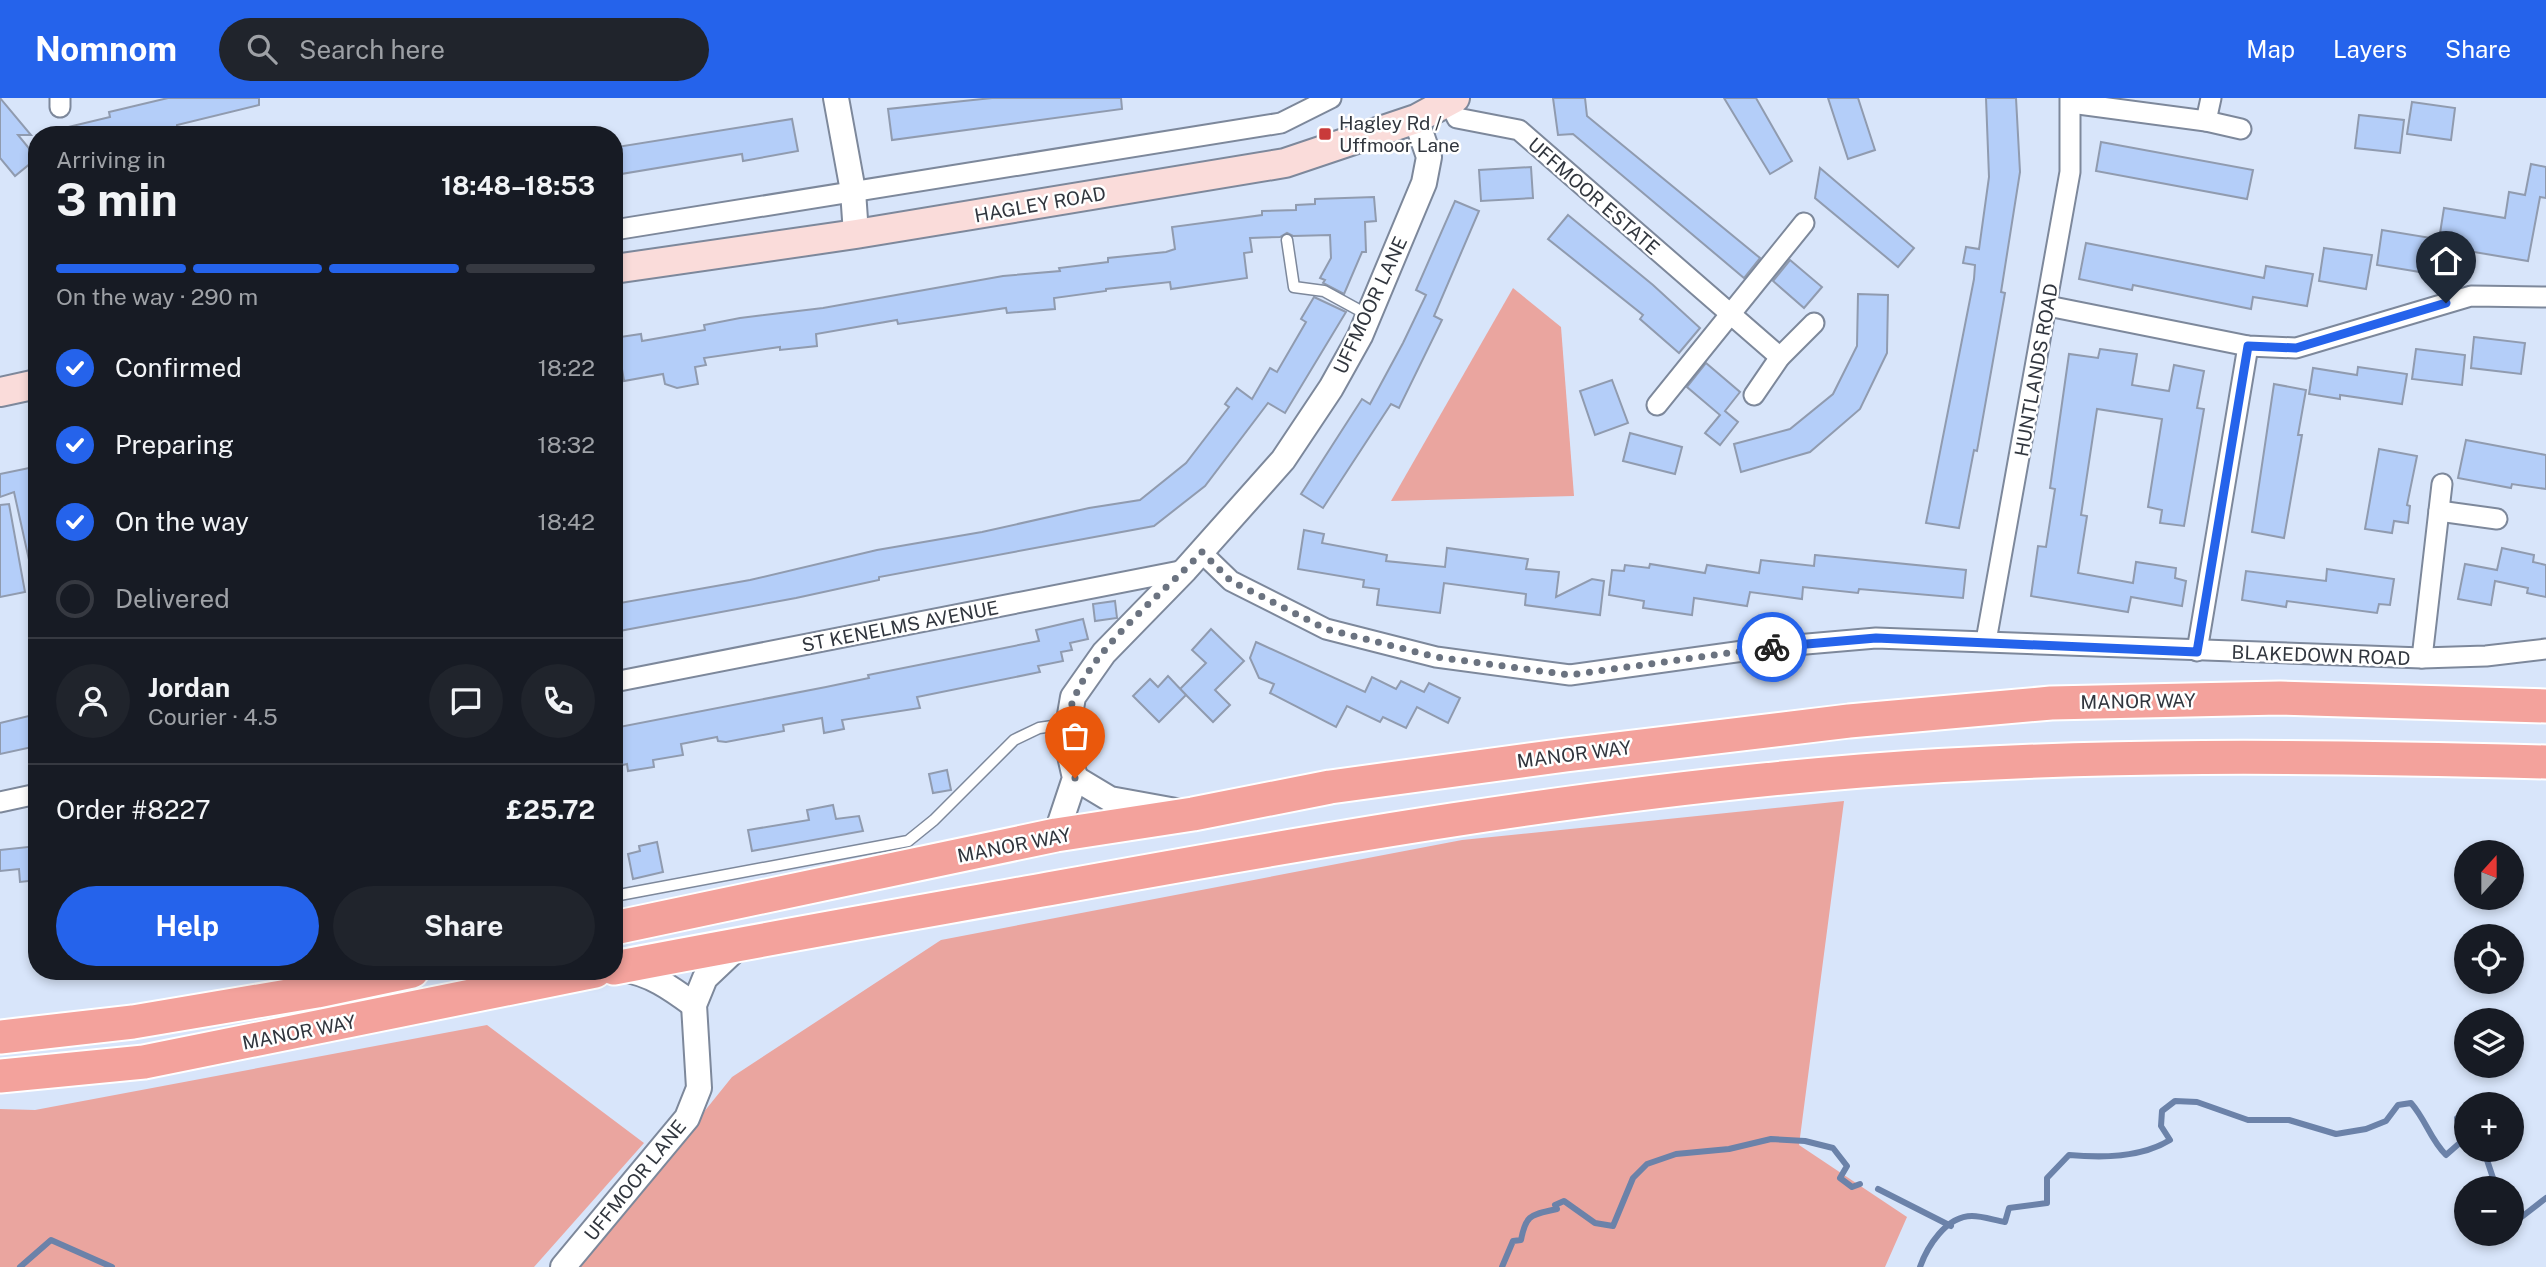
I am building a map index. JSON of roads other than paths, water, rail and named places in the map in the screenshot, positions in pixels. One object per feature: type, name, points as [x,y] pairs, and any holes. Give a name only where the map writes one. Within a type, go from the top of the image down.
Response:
[{"type":"highway","name":"MANOR WAY","points":[[623,927],[1056,835],[1193,814],[1330,787],[1849,721],[2051,703],[2280,698],[2546,706]]},
{"type":"highway","points":[[623,966],[1345,835],[1570,801],[1859,771],[2060,758],[2283,756],[2546,762]]},
{"type":"highway","name":"MANOR WAY","points":[[0,1037],[146,1020],[369,980]]},
{"type":"highway","name":"MANOR WAY","points":[[0,1076],[144,1062],[550,980]]},
{"type":"main road","name":"HAGLEY ROAD","points":[[623,268],[856,234],[1285,163],[1416,119],[1452,100]]},
{"type":"main road","points":[[0,392],[28,386]]},
{"type":"street","points":[[836,98],[852,191],[856,234]]},
{"type":"street","points":[[623,229],[1281,123],[1331,98]]},
{"type":"street","points":[[2206,121],[2211,98]]},
{"type":"street","name":"UFFMOOR ESTATE","points":[[1452,100],[1457,118],[1519,130],[1780,358]]},
{"type":"street","points":[[2070,100],[2206,121],[2241,130]]},
{"type":"street","name":"HUNTLANDS ROAD","points":[[1986,641],[2070,172],[2070,100]]},
{"type":"street","name":"UFFMOOR LANE","points":[[1075,778],[1066,738],[1073,697],[1104,653],[1202,552],[1283,460],[1331,388],[1369,316],[1424,183],[1429,158],[1416,119]]},
{"type":"street","points":[[1657,405],[1804,223]]},
{"type":"street","points":[[2048,306],[2248,346],[2296,348],[2471,296],[2546,297]]},
{"type":"street","points":[[1754,395],[1780,358],[1814,323]]},
{"type":"street","points":[[2197,652],[2248,346]]},
{"type":"street","points":[[2422,658],[2442,484]]},
{"type":"street","points":[[2439,510],[2497,519]]},
{"type":"street","name":"BLAKEDOWN ROAD","points":[[1202,552],[1231,581],[1326,629],[1436,657],[1570,675],[1772,647],[1876,638],[2197,652],[2422,658],[2486,656],[2546,649]]},
{"type":"street","name":"ST KENELMS AVENUE","points":[[623,680],[1185,570]]},
{"type":"street","points":[[1056,835],[1075,778],[1110,799],[1193,814]]},
{"type":"street","points":[[0,802],[28,796]]},
{"type":"street","name":"UFFMOOR LANE","points":[[564,1267],[687,1118],[699,1088],[694,1005],[705,978],[743,943]]},
{"type":"street","points":[[623,969],[638,971],[667,985],[694,1005]]},
{"type":"lane","points":[[1287,240],[1294,286],[1324,291],[1369,316]]},
{"type":"lane","points":[[623,894],[908,841],[934,820],[1014,740],[1039,728],[1067,724]]},
{"type":"waterway","points":[[1920,1267],[1933,1242],[1954,1221],[1972,1216],[2005,1222],[2009,1208],[2047,1203],[2047,1178],[2069,1155],[2108,1156],[2134,1153],[2170,1140],[2161,1126],[2162,1111],[2175,1101],[2197,1102],[2248,1120],[2289,1120],[2336,1134],[2366,1129],[2386,1121],[2398,1105],[2411,1103],[2446,1155],[2454,1148]]},
{"type":"waterway","points":[[1502,1267],[1513,1241],[1521,1240],[1525,1225],[1531,1217],[1557,1209],[1555,1205],[1564,1201],[1595,1223],[1613,1226],[1633,1178],[1647,1164],[1676,1154],[1729,1149],[1771,1139],[1805,1141],[1833,1148],[1847,1166],[1840,1178],[1852,1187],[1860,1184]]},
{"type":"waterway","points":[[2488,1162],[2492,1176]]},
{"type":"waterway","points":[[1878,1189],[1951,1226]]},
{"type":"waterway","points":[[2524,1215],[2546,1198]]},
{"type":"waterway","points":[[20,1267],[51,1240],[112,1267]]},
{"type":"place","name":"Hagley Rd / Uffmoor Lane","points":[[1325,134]]}]
